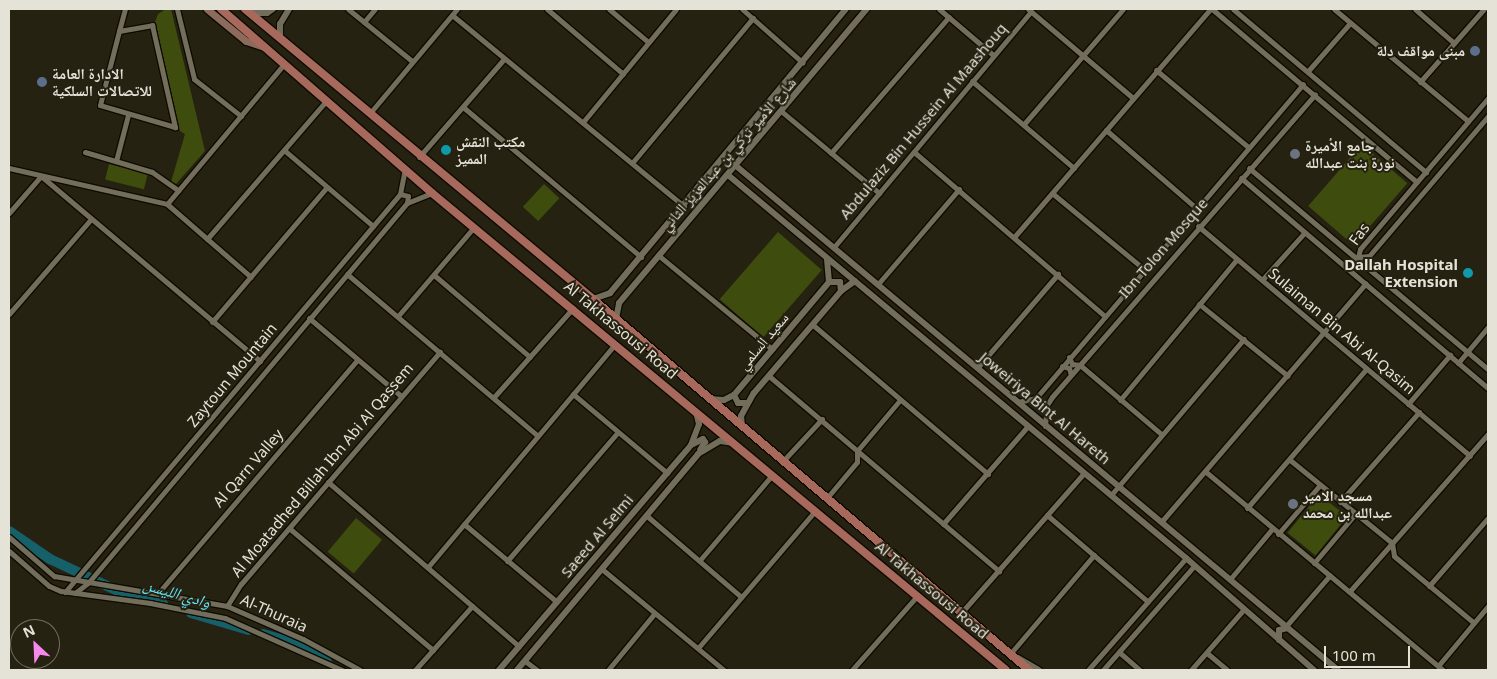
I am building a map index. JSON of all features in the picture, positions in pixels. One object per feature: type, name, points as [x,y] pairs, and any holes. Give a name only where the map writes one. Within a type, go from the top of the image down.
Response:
[{"type":"main road","points":[[206,9],[246,41],[270,50]]},
{"type":"main road","name":"Al Takhassousi Road","points":[[221,9],[432,193],[574,308],[1006,670]]},
{"type":"main road","name":"Al Takhassousi Road","points":[[247,11],[370,113],[419,157],[593,299],[782,462],[1029,670]]},
{"type":"street","points":[[119,30],[152,25],[175,127],[128,115],[100,105],[119,30],[125,9]]},
{"type":"street","points":[[177,9],[194,79],[241,116]]},
{"type":"street","points":[[247,11],[267,13],[274,9]]},
{"type":"street","points":[[280,37],[280,24],[290,9]]},
{"type":"street","points":[[348,9],[412,61]]},
{"type":"street","points":[[364,22],[375,9]]},
{"type":"street","points":[[370,113],[457,9]]},
{"type":"street","points":[[547,9],[623,74]]},
{"type":"street","points":[[609,9],[648,42]]},
{"type":"street","points":[[583,122],[676,9]]},
{"type":"street","points":[[742,9],[803,62]]},
{"type":"street","name":"شارع الأمير تركي بن عبدالعزيز الثاني","points":[[616,320],[619,303],[674,235],[728,175],[868,9]]},
{"type":"street","points":[[939,9],[993,55]]},
{"type":"street","points":[[1024,124],[1123,9]]},
{"type":"street","points":[[1015,236],[1156,70],[1211,9],[1315,94],[1417,182]]},
{"type":"street","points":[[1234,9],[1426,172]]},
{"type":"street","points":[[1336,9],[1350,23],[1468,122]]},
{"type":"street","points":[[1415,9],[1454,43]]},
{"type":"street","points":[[1420,82],[1484,9]]},
{"type":"street","name":"شارع الأمير تركي بن عبدالعزيز الثاني","points":[[593,299],[610,293],[771,102],[844,10]]},
{"type":"street","points":[[1029,10],[1133,98]]},
{"type":"street","name":"Abdulaziz Bin Hussein Al Maashouq","points":[[834,247],[972,82],[1029,10]]},
{"type":"street","points":[[452,15],[684,206]]},
{"type":"street","points":[[831,153],[949,17]]},
{"type":"street","points":[[632,163],[753,18]]},
{"type":"street","points":[[1308,71],[1350,23]]},
{"type":"street","points":[[818,43],[828,43],[831,51]]},
{"type":"street","points":[[419,157],[504,59]]},
{"type":"street","points":[[167,204],[284,64]]},
{"type":"street","points":[[1156,70],[1248,147]]},
{"type":"street","points":[[972,82],[1074,168]]},
{"type":"street","name":"Ibn Tolon Mosque","points":[[1018,402],[1036,398],[1303,84]]},
{"type":"street","name":"Ibn Tolon Mosque","points":[[1045,426],[1047,405],[1071,375],[1198,226],[1315,94]]},
{"type":"street","name":"Fas","points":[[1488,98],[1360,249],[1360,258],[1368,256],[1488,116]]},
{"type":"street","points":[[207,239],[326,101]]},
{"type":"street","points":[[771,102],[879,193]]},
{"type":"street","points":[[463,107],[650,265]]},
{"type":"street","points":[[116,161],[128,115]]},
{"type":"street","points":[[1106,130],[1196,208]]},
{"type":"street","points":[[284,150],[373,226]]},
{"type":"street","points":[[84,152],[152,172],[178,190]]},
{"type":"street","points":[[914,152],[1015,236],[1104,316]]},
{"type":"street","name":"Joweiriya Bint Al Hareth","points":[[735,165],[978,367],[1045,426],[1231,578],[1338,670]]},
{"type":"street","points":[[1409,175],[1419,176],[1419,166]]},
{"type":"street","points":[[9,168],[167,204],[251,276]]},
{"type":"street","points":[[1249,168],[1488,369]]},
{"type":"street","name":"Zaytoun Mountain","points":[[65,592],[400,194],[405,169]]},
{"type":"street","points":[[738,183],[737,175],[744,172]]},
{"type":"street","name":"Joweiriya Bint Al Hareth","points":[[728,175],[1186,558],[1314,670]]},
{"type":"street","points":[[9,213],[41,176]]},
{"type":"street","points":[[41,176],[90,220],[260,361]]},
{"type":"street","points":[[1241,178],[1488,388]]},
{"type":"street","points":[[212,322],[327,187]]},
{"type":"street","points":[[878,284],[959,189]]},
{"type":"street","name":"Zaytoun Mountain","points":[[75,593],[88,583],[309,318],[408,203],[432,193]]},
{"type":"street","points":[[1052,193],[1145,270]]},
{"type":"street","points":[[400,194],[408,196],[408,203]]},
{"type":"street","points":[[9,314],[90,220]]},
{"type":"street","points":[[1382,223],[1384,230],[1392,229]]},
{"type":"street","name":"Sulaiman Bin Abi Al-Qasim","points":[[1198,226],[1470,456]]},
{"type":"street","points":[[398,316],[474,227]]},
{"type":"street","points":[[666,228],[666,237],[674,235]]},
{"type":"street","points":[[1262,280],[1305,232]]},
{"type":"street","points":[[655,241],[663,239],[665,247]]},
{"type":"street","points":[[658,255],[772,349]]},
{"type":"street","points":[[827,259],[828,282],[840,282],[841,291]]},
{"type":"street","points":[[1120,400],[1237,260]]},
{"type":"street","points":[[347,274],[537,435]]},
{"type":"street","points":[[978,367],[1058,274]]},
{"type":"street","points":[[434,275],[530,356]]},
{"type":"street","name":"سعيد السلمي","points":[[746,403],[841,291],[855,281]]},
{"type":"street","name":"سعيد السلمي","points":[[734,395],[828,282]]},
{"type":"street","points":[[1162,521],[1206,472],[1366,283]]},
{"type":"street","points":[[610,293],[619,303]]},
{"type":"street","points":[[1200,304],[1288,376]]},
{"type":"street","points":[[494,397],[574,308]]},
{"type":"street","points":[[904,322],[912,321],[913,313]]},
{"type":"street","points":[[309,318],[401,396]]},
{"type":"street","points":[[915,332],[915,324],[923,322]]},
{"type":"street","points":[[813,325],[988,474]]},
{"type":"street","points":[[1458,362],[1488,327]]},
{"type":"street","points":[[1111,495],[1161,434],[1244,339]]},
{"type":"street","points":[[428,567],[615,343]]},
{"type":"street","name":"Al Moatadhed Billah Ibn Abi Al Qassem","points":[[227,606],[241,584],[440,352]]},
{"type":"street","points":[[1408,404],[1450,355]]},
{"type":"street","points":[[1069,357],[1072,364],[1080,365],[1161,434]]},
{"type":"street","name":"Al Qarn Valley","points":[[158,592],[357,360]]},
{"type":"street","points":[[1062,366],[1069,368],[1071,375]]},
{"type":"street","points":[[1247,508],[1366,369]]},
{"type":"street","points":[[769,376],[999,571]]},
{"type":"street","points":[[573,394],[667,473]]},
{"type":"street","points":[[708,399],[724,400],[734,395],[738,403],[746,403],[742,427]]},
{"type":"street","points":[[826,499],[857,462],[857,451],[900,400]]},
{"type":"street","name":"Saeed Al Selmi","points":[[499,670],[692,445],[699,424],[696,410]]},
{"type":"street","points":[[1340,502],[1419,412]]},
{"type":"street","points":[[782,462],[822,419]]},
{"type":"street","points":[[943,524],[1028,426]]},
{"type":"street","points":[[507,561],[618,432]]},
{"type":"street","points":[[1350,591],[1488,434]]},
{"type":"street","points":[[692,445],[699,439],[705,442],[698,454]]},
{"type":"street","name":"Saeed Al Selmi","points":[[517,670],[603,570],[698,454],[720,441],[734,443]]},
{"type":"street","points":[[1290,460],[1392,543],[1394,556],[1474,623]]},
{"type":"street","points":[[673,466],[681,474]]},
{"type":"street","points":[[1206,472],[1443,670]]},
{"type":"street","points":[[960,613],[1084,473]]},
{"type":"street","points":[[700,560],[772,475]]},
{"type":"street","points":[[328,482],[519,646]]},
{"type":"street","points":[[1278,534],[1320,486]]},
{"type":"street","points":[[698,648],[740,596],[814,511]]},
{"type":"street","points":[[1314,564],[1356,513]]},
{"type":"street","points":[[1048,515],[1148,602]]},
{"type":"street","points":[[647,516],[740,596]]},
{"type":"street","points":[[1428,586],[1488,518]]},
{"type":"street","points":[[464,524],[557,602]]},
{"type":"street","points":[[289,528],[433,650]]},
{"type":"street","points":[[1231,578],[1272,529]]},
{"type":"street","name":"Al-Thuraia","points":[[9,537],[54,576],[75,582],[158,592],[227,606],[303,639],[360,670]]},
{"type":"street","name":"Al-Thuraia","points":[[9,551],[49,586],[65,592],[150,603],[225,618],[342,670]]},
{"type":"street","points":[[1039,670],[1010,654],[1094,555]]},
{"type":"street","points":[[1088,670],[1186,558]]},
{"type":"street","points":[[592,561],[691,646],[698,648],[724,670]]},
{"type":"street","points":[[1103,670],[1194,566]]},
{"type":"street","points":[[1175,571],[1184,570],[1183,578]]},
{"type":"street","points":[[1279,640],[1279,630],[1287,627],[1330,574]]},
{"type":"street","points":[[852,670],[918,595]]},
{"type":"street","points":[[415,670],[472,606]]},
{"type":"street","points":[[1438,666],[1488,606]]},
{"type":"street","points":[[1191,670],[1244,609]]},
{"type":"street","points":[[612,669],[654,614]]},
{"type":"street","points":[[1268,630],[1275,630],[1278,619]]},
{"type":"street","points":[[1119,652],[1140,670]]},
{"type":"street","points":[[1207,652],[1227,670]]},
{"type":"street","points":[[525,661],[537,670]]},
{"type":"green space","points":[[166,9],[171,9],[205,151],[176,184],[171,182],[185,134],[180,131],[155,22],[158,14]]},
{"type":"green space","points":[[1362,144],[1407,183],[1353,245],[1308,206]]},
{"type":"green space","points":[[109,164],[148,174],[144,189],[105,180]]},
{"type":"green space","points":[[544,184],[559,198],[538,221],[523,207]]},
{"type":"green space","points":[[778,232],[822,270],[763,337],[720,299]]},
{"type":"green space","points":[[1319,494],[1347,517],[1316,556],[1288,533]]},
{"type":"green space","points":[[356,518],[382,540],[354,574],[328,552]]},
{"type":"waterway","name":"وادي الليسن","points":[[9,531],[50,559],[118,591],[163,604]]},
{"type":"waterway","name":"وادي الليسن","points":[[191,613],[249,630]]},
{"type":"waterway","name":"وادي الليسن","points":[[263,634],[291,642],[327,662]]},
{"type":"place","name":"مبنى مواقف دلة","points":[[1475,51]]},
{"type":"place","name":"الادارة العامة للاتصالات السلكية","points":[[42,82]]},
{"type":"place","name":"مكتب النقش المميز","points":[[446,150]]},
{"type":"place","name":"جامع الأميرة نورة بنت عبدالله","points":[[1295,154]]},
{"type":"place","name":"Dallah Hospital Extension","points":[[1468,273]]},
{"type":"place","name":"مسجد الامير عبدالله بن محمد","points":[[1293,504]]}]
